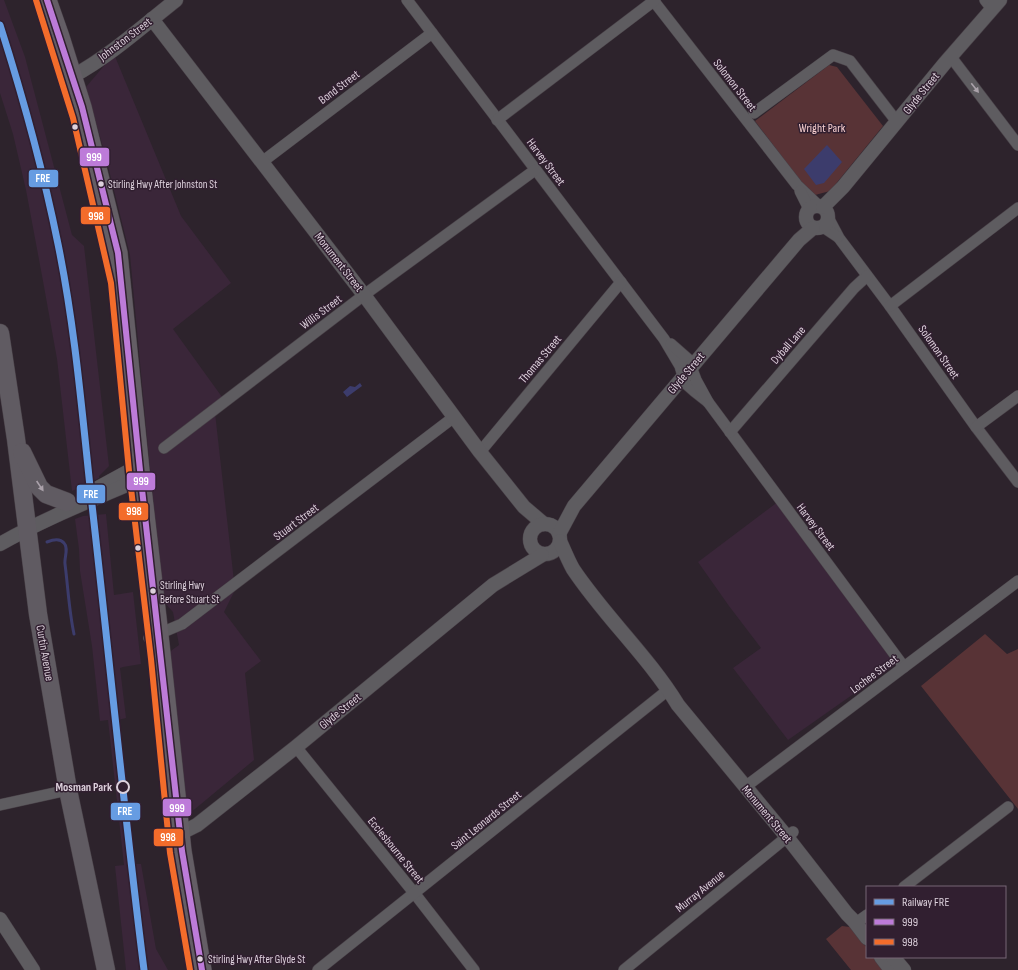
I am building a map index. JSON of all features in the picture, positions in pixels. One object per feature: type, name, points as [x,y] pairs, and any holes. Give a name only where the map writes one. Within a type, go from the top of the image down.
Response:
[{"type":"highway","points":[[36,0],[74,118],[111,283],[154,637],[174,832],[187,881],[202,970]]},
{"type":"highway","points":[[47,0],[73,76],[86,120],[118,253],[135,475]]},
{"type":"highway","points":[[174,832],[170,853],[190,970]]},
{"type":"main road","name":"Curtin Avenue","points":[[0,333],[16,439],[38,614],[68,790],[106,970]]},
{"type":"main road","points":[[16,439],[40,487],[46,494],[67,502]]},
{"type":"street","name":"Johnston Street","points":[[73,76],[108,53],[176,0]]},
{"type":"street","points":[[497,120],[654,0]]},
{"type":"street","name":"Solomon Street","points":[[654,0],[797,185],[819,216],[839,238],[890,306],[976,427],[1018,482]]},
{"type":"street","name":"Harvey Street","points":[[412,1],[432,33],[664,339],[680,366],[687,371],[685,383],[694,392],[708,402],[904,667]]},
{"type":"street","name":"Glyde Street","points":[[174,832],[190,829],[197,825],[296,747],[493,585],[542,552],[558,546],[553,531],[819,216],[951,57],[992,3]]},
{"type":"street","name":"Monument Street","points":[[152,19],[364,295],[480,452],[524,507],[553,531],[573,568],[607,615],[668,690],[681,698],[748,785],[863,921],[866,934]]},
{"type":"street","name":"Bond Street","points":[[262,162],[432,33]]},
{"type":"street","points":[[754,113],[833,55],[850,61],[897,122]]},
{"type":"street","points":[[951,57],[1018,145]]},
{"type":"street","name":"Willis Street","points":[[164,448],[364,295],[535,170]]},
{"type":"street","points":[[890,306],[1018,208]]},
{"type":"street","name":"Dyball Lane","points":[[730,432],[854,288],[867,276]]},
{"type":"street","name":"Thomas Street","points":[[480,452],[621,282]]},
{"type":"street","points":[[976,427],[1018,396]]},
{"type":"street","name":"Stuart Street","points":[[154,637],[182,624],[454,417]]},
{"type":"street","points":[[0,544],[26,525],[67,502],[135,475]]},
{"type":"street","points":[[0,534],[72,508],[135,475]]},
{"type":"street","name":"Monument Street","points":[[524,507],[532,531]]},
{"type":"street","points":[[542,552],[530,536],[532,531],[535,527],[553,531]]},
{"type":"street","name":"Monument Street","points":[[542,552],[573,568]]},
{"type":"street","name":"Lochee Street","points":[[748,785],[1018,581]]},
{"type":"street","name":"Saint Leonards Street","points":[[318,970],[415,894],[668,690]]},
{"type":"street","name":"Ecclesbourne Street","points":[[296,747],[415,894],[474,970]]},
{"type":"street","points":[[0,805],[68,790]]},
{"type":"street","points":[[905,886],[1008,807]]},
{"type":"street","name":"Murray Avenue","points":[[624,970],[790,834]]},
{"type":"street","points":[[0,919],[28,968]]},
{"type":"street","points":[[883,958],[891,970]]},
{"type":"street","points":[[894,958],[904,970]]},
{"type":"shaded area","points":[[0,0],[4,0],[25,57],[72,235],[84,246],[109,466],[99,476],[99,478],[72,491],[57,359],[43,281],[26,190],[13,134],[0,93]]},
{"type":"shaded area","points":[[114,54],[181,216],[231,283],[173,329],[222,397],[214,404],[235,590],[224,612],[261,661],[245,673],[254,760],[189,813],[182,808],[169,654],[179,645],[173,612],[164,602],[130,255],[106,158],[86,87]]},
{"type":"shaded area","points":[[827,145],[842,162],[824,183],[816,185],[804,169]]},
{"type":"shaded area","points":[[360,383],[362,386],[347,397],[343,392],[350,386],[355,387]]},
{"type":"shaded area","points":[[779,501],[899,662],[788,740],[733,668],[761,648],[698,562]]},
{"type":"shaded area","points":[[106,514],[114,595],[133,592],[141,664],[120,668],[126,718],[118,720],[134,864],[141,864],[156,949],[168,970],[126,970],[115,866],[124,865],[108,720],[100,721],[92,646],[80,571],[75,519],[83,516]]},
{"type":"green space","name":"Wright Park","points":[[829,65],[837,67],[883,126],[830,191],[815,195],[806,189],[755,121]]},
{"type":"green space","points":[[985,634],[1007,654],[1018,649],[1018,809],[921,686]]},
{"type":"green space","points":[[842,926],[850,927],[866,947],[866,958],[875,958],[885,970],[851,970],[826,939]]},
{"type":"waterway","points":[[47,542],[58,540],[62,541],[65,545],[65,564],[74,634]]},
{"type":"rail line","name":"FRE","points":[[0,25],[25,106],[39,161],[58,244],[74,338],[123,792],[144,970]]},
{"type":"transit line","name":"998","points":[[36,0],[73,118],[111,283],[129,471],[151,659],[170,853],[190,970]]},
{"type":"transit line","name":"999","points":[[47,0],[82,107],[118,253],[141,480],[182,851],[202,970]]},
{"type":"place","name":"Stirling Hwy After Johnston St","points":[[101,184]]},
{"type":"place","name":"Stirling Hwy Before Stuart St","points":[[153,591]]},
{"type":"place","name":"Mosman Park","points":[[123,787]]},
{"type":"place","name":"Stirling Hwy After Glyde St","points":[[200,959]]}]
